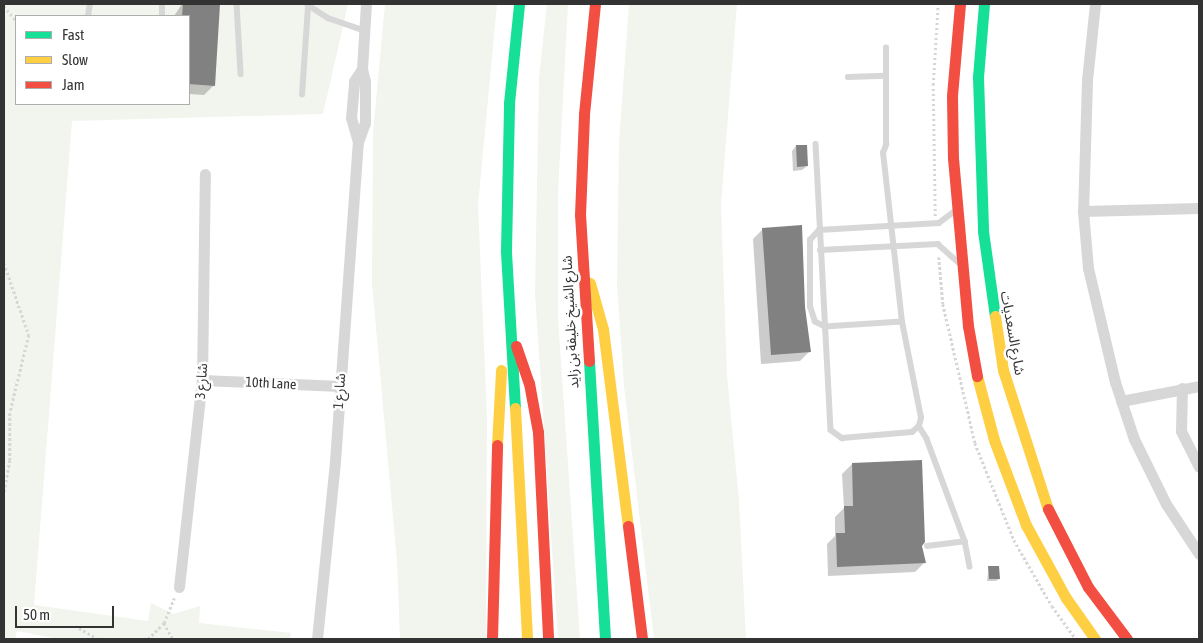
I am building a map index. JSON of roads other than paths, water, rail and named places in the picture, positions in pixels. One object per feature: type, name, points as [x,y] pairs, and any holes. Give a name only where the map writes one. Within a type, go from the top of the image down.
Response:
[{"type":"main road","points":[[519,4],[507,162],[509,328],[527,639]]},
{"type":"main road","name":"شارع الشيخ خليفة بن زايد","points":[[595,4],[582,148],[582,266],[605,639]]},
{"type":"main road","points":[[960,4],[952,96],[958,207],[968,326],[978,384],[997,449],[1026,525],[1066,598],[1095,639]]},
{"type":"main road","name":"شارع السعديات","points":[[984,4],[978,78],[982,222],[1003,370],[1049,514],[1088,587],[1127,639]]},
{"type":"main road","points":[[582,266],[603,329],[642,639]]},
{"type":"main road","points":[[492,639],[492,504],[500,375],[509,328]]},
{"type":"main road","points":[[509,328],[529,383],[538,432],[548,639]]},
{"type":"street","name":"شارع 1","points":[[317,639],[340,386],[358,142],[365,123],[362,30],[366,4]]},
{"type":"street","points":[[1095,4],[1087,80],[1083,211],[1092,287],[1121,401],[1146,466],[1177,522],[1199,554]]},
{"type":"street","name":"شارع 3","points":[[179,587],[202,380],[205,174]]},
{"type":"street","points":[[1083,211],[1199,208]]},
{"type":"street","name":"10th Lane","points":[[202,380],[340,386]]},
{"type":"street","points":[[1121,401],[1199,386]]},
{"type":"street","points":[[1182,388],[1181,431],[1199,467]]},
{"type":"lane","points":[[237,4],[241,74]]},
{"type":"lane","points":[[302,95],[307,5],[328,18],[362,30]]},
{"type":"lane","points":[[886,48],[883,153],[902,322],[920,414],[919,426],[927,439],[965,541],[970,566]]},
{"type":"lane","points":[[848,77],[886,76]]},
{"type":"lane","points":[[816,144],[820,250],[831,425],[834,434],[846,438],[907,433],[919,426]]},
{"type":"lane","points":[[902,322],[825,328],[815,322],[810,307],[808,249],[810,240],[819,230],[939,223],[958,207]]},
{"type":"lane","points":[[820,250],[892,244],[938,244],[963,268]]},
{"type":"lane","points":[[927,546],[965,541]]}]
